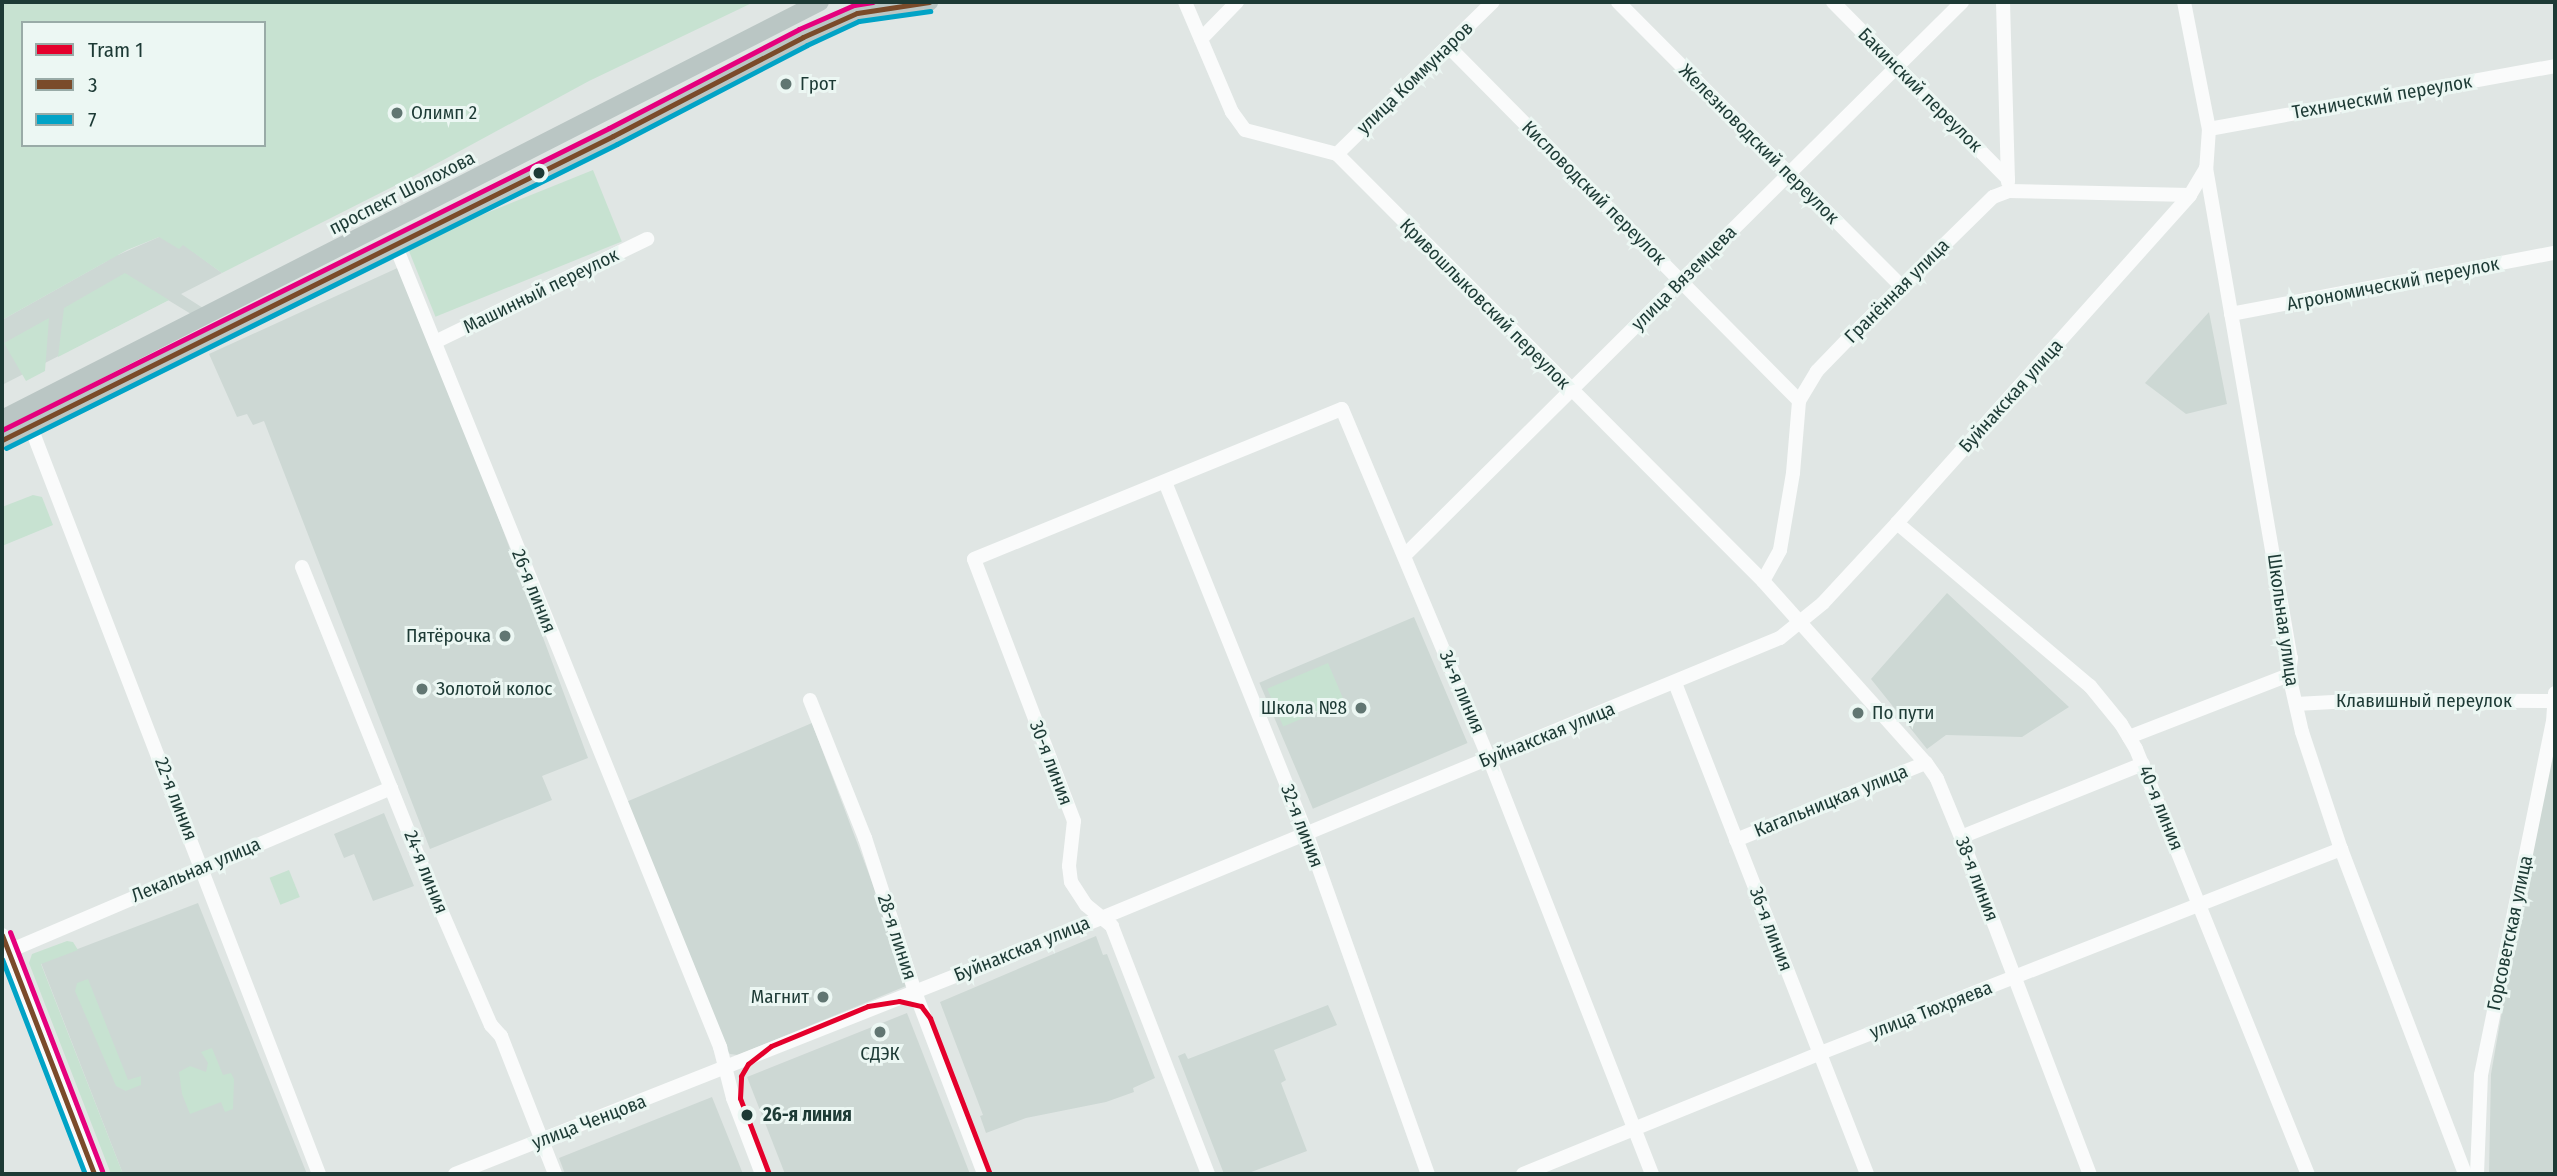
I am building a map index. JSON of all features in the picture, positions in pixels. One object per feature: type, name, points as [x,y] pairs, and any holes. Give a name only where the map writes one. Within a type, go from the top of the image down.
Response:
[{"type":"main road","name":"проспект Шолохова","points":[[2,419],[820,2]]},
{"type":"main road","name":"проспект Шолохова","points":[[2,440],[838,21],[873,9],[929,2]]},
{"type":"street","points":[[1185,2],[1232,113],[1245,130],[1337,154]]},
{"type":"street","points":[[1200,38],[1237,2]]},
{"type":"street","name":"улица Коммунаров","points":[[1337,154],[1493,2]]},
{"type":"street","name":"Железноводский переулок","points":[[1618,2],[1901,286]]},
{"type":"street","name":"Бакинский переулок","points":[[1833,2],[2009,185]]},
{"type":"street","name":"улица Вяземцева","points":[[1405,555],[1962,2]]},
{"type":"street","points":[[2003,2],[2009,185],[2190,195]]},
{"type":"street","name":"Школьная улица","points":[[2184,2],[2209,129],[2206,168],[2291,658],[2289,675],[2341,849],[2465,1174]]},
{"type":"street","name":"Кисловодский переулок","points":[[1448,46],[1799,401]]},
{"type":"street","name":"Технический переулок","points":[[2209,129],[2555,66]]},
{"type":"street","name":"Кривошлыковский переулок","points":[[1337,154],[1763,581],[1800,622]]},
{"type":"street","name":"Буйнакская улица","points":[[724,1069],[1104,917],[1780,638],[1823,603],[1897,523],[2190,195],[2206,168]]},
{"type":"street","name":"Гранённая улица","points":[[1763,581],[1780,550],[1793,473],[1799,401],[1817,371],[1901,286],[1993,197],[2009,185]]},
{"type":"street","name":"Машинный переулок","points":[[435,342],[647,239]]},
{"type":"street","name":"26-я линия","points":[[394,242],[720,1047],[724,1069],[762,1174]]},
{"type":"street","name":"Агрономический переулок","points":[[2231,314],[2555,253]]},
{"type":"street","name":"34-я линия","points":[[1165,482],[1342,409],[1489,758],[1652,1174]]},
{"type":"street","name":"22-я линия","points":[[30,425],[319,1174]]},
{"type":"street","name":"30-я линия","points":[[1165,482],[974,559],[1074,821],[1069,866],[1071,882],[1086,905],[1112,926],[1208,1174]]},
{"type":"street","name":"32-я линия","points":[[1165,482],[1306,832],[1428,1174]]},
{"type":"street","name":"40-я линия","points":[[1897,523],[2090,686],[2129,737],[2143,764],[2308,1174]]},
{"type":"street","name":"24-я линия","points":[[302,567],[430,885],[491,1025],[501,1036],[555,1174]]},
{"type":"street","name":"38-я линия","points":[[1800,622],[1926,762],[1937,779],[2090,1174]]},
{"type":"street","points":[[2129,737],[2289,675]]},
{"type":"street","name":"36-я линия","points":[[1675,683],[1867,1174]]},
{"type":"street","name":"Клавишный переулок","points":[[2296,704],[2554,697]]},
{"type":"street","name":"Горсоветская улица","points":[[2477,1174],[2481,1075],[2553,722],[2554,697]]},
{"type":"street","name":"28-я линия","points":[[810,700],[865,838],[915,992],[984,1174]]},
{"type":"street","name":"Кагальницкая улица","points":[[1736,840],[1926,762]]},
{"type":"street","points":[[1961,837],[2143,764]]},
{"type":"street","name":"Лекальная улица","points":[[5,952],[391,788]]},
{"type":"street","name":"улица Тюхряева","points":[[1523,1174],[1818,1054],[2341,849]]},
{"type":"street","points":[[2,935],[5,952],[94,1174]]},
{"type":"street","name":"улица Ченцова","points":[[455,1174],[724,1069]]},
{"type":"shaded area","points":[[2,180],[118,255],[168,233],[222,273],[181,294],[203,308],[191,314],[168,300],[2,385],[2,320],[107,261]]},
{"type":"shaded area","points":[[404,265],[588,758],[542,776],[552,800],[430,849],[264,421],[253,425],[247,414],[237,417],[209,354]]},
{"type":"shaded area","points":[[2209,312],[2227,404],[2186,414],[2145,383]]},
{"type":"shaded area","points":[[1947,593],[2069,707],[2022,737],[1946,735],[1927,749],[1871,679]]},
{"type":"shaded area","name":"Школа №8","points":[[1414,617],[1468,743],[1313,809],[1259,683]]},
{"type":"shaded area","points":[[2553,722],[2555,1174],[2489,1174],[2491,1074]]},
{"type":"shaded area","points":[[812,723],[907,975],[906,986],[738,1055],[730,1054],[725,1049],[626,802]]},
{"type":"shaded area","points":[[384,813],[414,886],[373,901],[354,854],[344,858],[334,834]]},
{"type":"shaded area","points":[[198,903],[307,1174],[123,1174],[41,963]]},
{"type":"shaded area","points":[[1096,936],[1103,955],[1107,954],[1155,1078],[1133,1088],[1134,1092],[1106,1102],[1026,1118],[986,1133],[980,1116],[983,1115],[940,1002]]},
{"type":"shaded area","points":[[1328,1005],[1337,1025],[1274,1050],[1286,1080],[1281,1083],[1307,1151],[1246,1174],[1224,1174],[1178,1056],[1185,1053],[1188,1059]]},
{"type":"shaded area","points":[[907,1013],[970,1174],[785,1174],[747,1077]]},
{"type":"shaded area","points":[[712,1097],[743,1174],[565,1174],[559,1158]]},
{"type":"green space","name":"Олимп 2","points":[[2,2],[754,2],[589,81],[412,177],[222,273],[183,245],[179,249],[159,237],[127,250],[2,320]]},
{"type":"green space","points":[[593,170],[622,241],[435,317],[407,245]]},
{"type":"green space","points":[[125,273],[169,300],[58,357],[64,308]]},
{"type":"green space","points":[[49,318],[45,371],[26,381],[4,343]]},
{"type":"green space","points":[[33,495],[42,497],[53,525],[2,546],[2,507]]},
{"type":"green space","points":[[1328,663],[1344,701],[1283,727],[1267,689]]},
{"type":"green space","points":[[289,870],[300,897],[280,905],[270,878]]},
{"type":"green space","points":[[67,941],[73,942],[78,950],[41,964],[123,1174],[111,1174],[29,963],[32,954]]},
{"type":"green space","points":[[88,979],[128,1080],[141,1076],[141,1085],[126,1091],[116,1086],[75,991],[77,983]]},
{"type":"green space","points":[[212,1048],[223,1075],[231,1073],[234,1079],[233,1109],[225,1112],[221,1102],[190,1114],[182,1094],[179,1072],[190,1066],[206,1072],[208,1063],[201,1052]]},
{"type":"tram line","name":"1","points":[[769,1174],[740,1098],[741,1076],[748,1064],[771,1046],[868,1006],[899,1001],[921,1006],[930,1018],[990,1174]]},
{"type":"transit line","points":[[2,430],[609,128],[799,29],[854,5],[873,2]]},
{"type":"transit line","name":"3","points":[[2,440],[613,136],[803,37],[857,13],[929,2]]},
{"type":"transit line","name":"7","points":[[6,448],[617,144],[807,45],[859,21],[930,11]]},
{"type":"transit line","points":[[10,932],[102,1171]]},
{"type":"transit line","name":"3","points":[[2,935],[94,1174]]},
{"type":"transit line","name":"7","points":[[2,959],[85,1174]]},
{"type":"place","name":"Грот","points":[[786,84]]},
{"type":"place","name":"Олимп 2","points":[[397,113]]},
{"type":"place","name":"Пятёрочка","points":[[505,636]]},
{"type":"place","name":"Золотой колос","points":[[422,689]]},
{"type":"place","name":"Школа №8","points":[[1361,708]]},
{"type":"place","name":"По пути","points":[[1858,713]]},
{"type":"place","name":"Магнит","points":[[823,997]]},
{"type":"place","name":"СДЭК","points":[[880,1032]]},
{"type":"place","name":"26-я линия","points":[[747,1115]]}]
